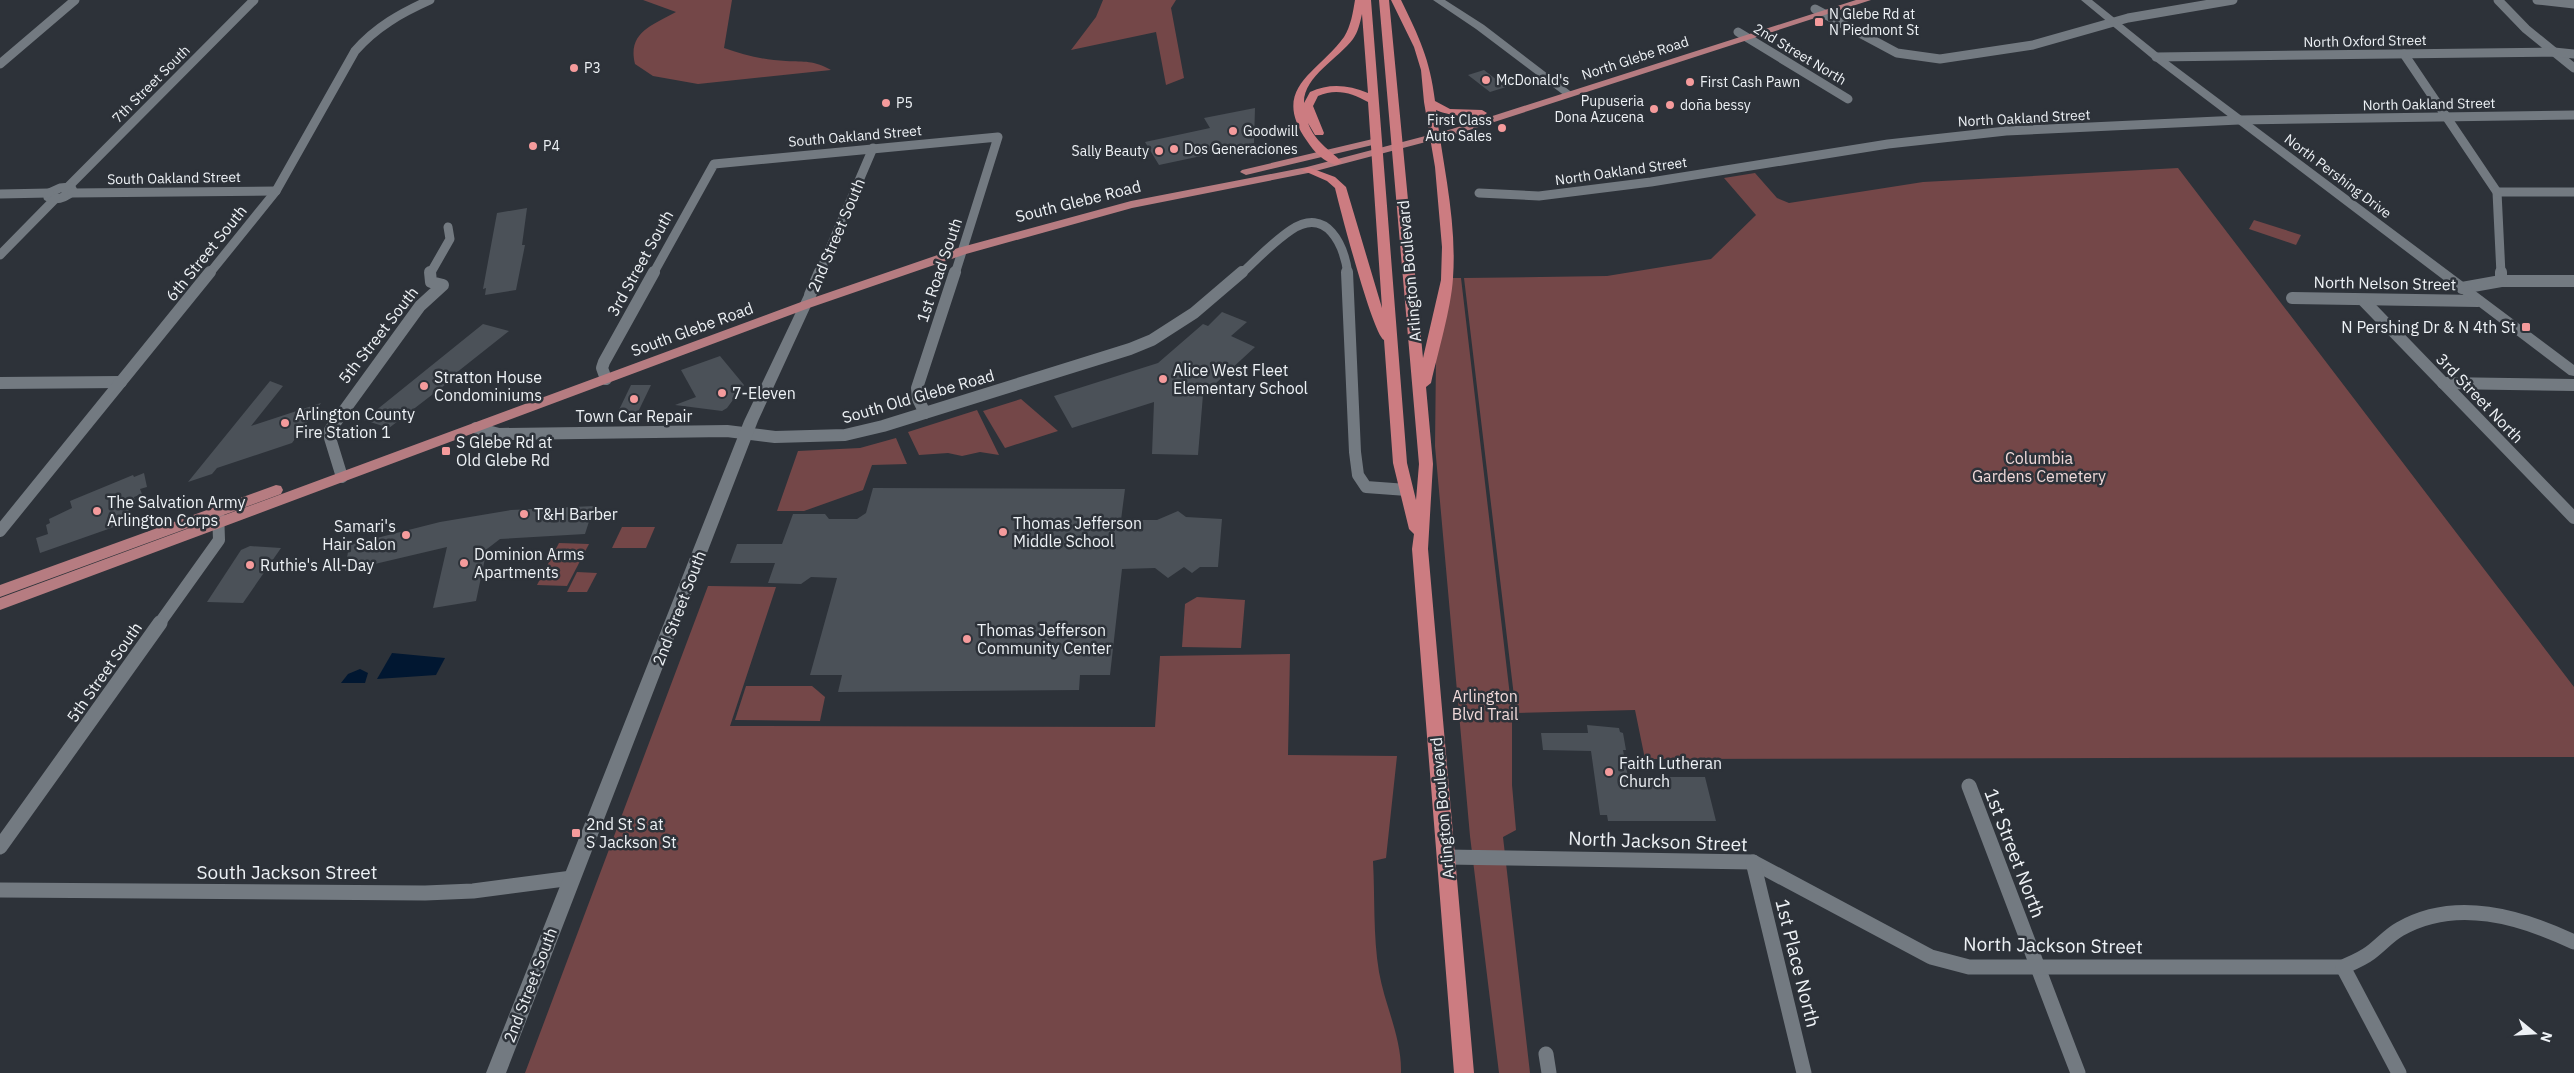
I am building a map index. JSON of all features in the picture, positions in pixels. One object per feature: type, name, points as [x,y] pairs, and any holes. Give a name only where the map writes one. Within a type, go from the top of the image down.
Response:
[{"type":"highway","points":[[1331,156],[1300,120],[1298,109],[1299,95],[1308,78],[1340,49],[1349,37],[1355,25],[1360,0]]},
{"type":"highway","name":"Arlington Boulevard","points":[[1366,0],[1400,463],[1420,543],[1464,1073]]},
{"type":"highway","name":"Arlington Boulevard","points":[[1384,0],[1426,464],[1420,543]]},
{"type":"highway","points":[[1396,0],[1424,61],[1449,258],[1421,399]]},
{"type":"highway","points":[[1331,156],[1312,120],[1308,106],[1312,97],[1322,91],[1342,89],[1357,92],[1374,100]]},
{"type":"highway","points":[[1430,102],[1448,112],[1482,113]]},
{"type":"highway","points":[[1308,170],[1331,179],[1340,186],[1374,303],[1392,352]]},
{"type":"main road","name":"North Glebe Road","points":[[1819,11],[1843,0]]},
{"type":"main road","name":"North Glebe Road","points":[[1412,138],[1819,11],[1866,0]]},
{"type":"main road","name":"North Glebe Road","points":[[1434,132],[1482,113],[1565,91]]},
{"type":"main road","name":"South Glebe Road","points":[[0,591],[219,516],[807,300],[964,245],[1129,201],[1238,179],[1412,138]]},
{"type":"main road","name":"South Glebe Road","points":[[1238,179],[1308,170],[1331,156]]},
{"type":"main road","name":"South Glebe Road","points":[[340,472],[476,428],[605,375]]},
{"type":"main road","name":"South Glebe Road","points":[[0,604],[219,516]]},
{"type":"street","points":[[0,64],[75,0]]},
{"type":"street","name":"7th Street South","points":[[70,190],[254,0]]},
{"type":"street","name":"6th Street South","points":[[0,531],[276,191],[355,51],[365,38],[386,21],[430,0]]},
{"type":"street","points":[[1438,0],[1480,27],[1565,91]]},
{"type":"street","name":"North Pershing Drive","points":[[2086,0],[2156,57],[2574,372]]},
{"type":"street","points":[[1819,11],[1897,53],[1940,59],[2033,45],[2112,22],[2233,0]]},
{"type":"street","points":[[2498,0],[2526,29],[2574,68]]},
{"type":"street","points":[[2537,0],[2574,4]]},
{"type":"street","name":"2nd Street North","points":[[1742,35],[1848,99]]},
{"type":"street","name":"North Oxford Street","points":[[2156,57],[2554,52],[2574,54]]},
{"type":"street","points":[[2404,54],[2497,192],[2501,281]]},
{"type":"street","name":"North Oakland Street","points":[[1479,192],[1500,195],[1548,195],[1651,182],[1949,136],[2239,120],[2574,115]]},
{"type":"street","name":"South Oakland Street","points":[[714,164],[998,136]]},
{"type":"street","name":"1st Road South","points":[[925,413],[918,399],[917,388],[998,136]]},
{"type":"street","name":"2nd Street South","points":[[496,1073],[647,691],[746,433],[807,300],[873,148]]},
{"type":"street","name":"3rd Street South","points":[[605,375],[604,362],[714,164]]},
{"type":"street","points":[[0,194],[52,196],[70,190]]},
{"type":"street","name":"South Oakland Street","points":[[70,190],[276,191]]},
{"type":"street","points":[[2497,192],[2574,192]]},
{"type":"street","points":[[0,255],[52,196]]},
{"type":"street","name":"South Old Glebe Road","points":[[476,428],[499,434],[727,431],[775,437],[845,435],[925,413],[1130,349],[1161,336],[1184,320],[1294,228],[1309,224],[1325,227],[1335,233],[1342,248],[1351,308],[1358,476],[1366,487],[1407,490]]},
{"type":"street","name":"5th Street South","points":[[340,472],[330,430],[420,306],[443,286],[431,282],[429,276],[430,271],[450,239],[448,227]]},
{"type":"street","points":[[2462,288],[2501,281],[2574,281]]},
{"type":"street","name":"North Nelson Street","points":[[2292,298],[2478,301]]},
{"type":"street","name":"3rd Street North","points":[[2363,300],[2574,518]]},
{"type":"street","points":[[0,383],[121,382]]},
{"type":"street","points":[[2443,384],[2574,385]]},
{"type":"street","name":"5th Street South","points":[[0,847],[218,540],[219,516]]},
{"type":"street","name":"1st Street North","points":[[1969,786],[2078,1073]]},
{"type":"street","name":"North Jackson Street","points":[[1446,857],[1753,862],[1931,957],[1969,967],[2343,967],[2366,956],[2402,927],[2439,914],[2471,910],[2518,919],[2574,942]]},
{"type":"street","name":"1st Place North","points":[[1753,862],[1804,1073]]},
{"type":"street","name":"South Jackson Street","points":[[0,890],[425,893],[473,891],[572,878]]},
{"type":"street","points":[[2343,967],[2399,1073]]},
{"type":"street","points":[[1546,1054],[1549,1073]]},
{"type":"green space","points":[[643,0],[732,0],[724,48],[762,58],[814,63],[831,70],[698,84],[653,76],[635,64],[635,44],[638,37],[644,31],[676,12]]},
{"type":"green space","points":[[1103,0],[1176,0],[1171,8],[1184,78],[1166,85],[1156,32],[1071,50],[1096,17]]},
{"type":"green space","name":"Columbia Gardens Cemetery","points":[[2178,168],[2574,687],[2574,757],[1645,759],[1635,710],[1516,713],[1464,278],[1607,276],[1711,259],[1756,215],[1724,178],[1755,173],[1777,198],[1789,203],[1923,182]]},
{"type":"green space","points":[[2254,220],[2301,235],[2296,245],[2249,229]]},
{"type":"green space","name":"Arlington Blvd Trail","points":[[1450,278],[1461,278],[1512,713],[1512,785],[1516,830],[1503,837],[1530,1073],[1499,1073],[1470,836],[1435,446],[1436,358]]},
{"type":"green space","points":[[1021,399],[1058,431],[1005,448],[983,411]]},
{"type":"green space","points":[[977,410],[999,455],[980,452],[962,456],[948,453],[919,455],[908,432]]},
{"type":"green space","points":[[896,438],[907,464],[872,465],[863,490],[804,511],[777,511],[798,451],[860,448]]},
{"type":"green space","points":[[622,527],[655,527],[646,548],[612,548]]},
{"type":"green space","points":[[559,543],[589,544],[567,586],[537,585]]},
{"type":"green space","points":[[577,572],[597,573],[587,592],[567,592]]},
{"type":"green space","points":[[708,586],[776,587],[730,726],[1155,727],[1160,656],[1290,654],[1288,755],[1397,756],[1386,858],[1373,861],[1377,958],[1382,985],[1399,1047],[1401,1073],[525,1073]]},
{"type":"green space","points":[[1197,597],[1245,600],[1241,648],[1182,647],[1185,604]]},
{"type":"green space","points":[[746,686],[812,686],[825,697],[820,721],[735,720]]},
{"type":"water","points":[[392,653],[445,658],[436,675],[377,679]]},
{"type":"water","points":[[360,669],[368,673],[365,683],[341,683],[348,674]]},
{"type":"building","name":"McDonald's","points":[[1484,70],[1506,87],[1490,92],[1468,75]]},
{"type":"building","points":[[1255,108],[1254,143],[1204,152],[1206,155],[1159,165],[1145,142],[1210,128],[1204,118]]},
{"type":"building","points":[[527,208],[522,245],[525,245],[516,290],[485,295],[486,288],[483,289],[497,213]]},
{"type":"building","name":"Alice West Fleet Elementary School","points":[[1222,312],[1247,322],[1231,336],[1255,347],[1203,395],[1198,455],[1152,454],[1154,402],[1072,428],[1054,396],[1158,363],[1203,324],[1208,326]]},
{"type":"building","name":"Stratton House Condominiums","points":[[483,324],[509,331],[456,373],[459,374],[389,428],[364,420]]},
{"type":"building","points":[[720,356],[744,385],[727,408],[722,411],[675,405],[696,397],[681,370]]},
{"type":"building","name":"Arlington County Fire Station 1","points":[[270,381],[283,386],[251,426],[321,403],[292,443],[217,468],[212,474],[188,482]]},
{"type":"building","name":"Town Car Repair","points":[[631,385],[651,385],[638,412],[617,414]]},
{"type":"building","name":"The Salvation Army Arlington Corps","points":[[144,473],[147,487],[140,489],[142,494],[134,497],[136,504],[128,507],[131,518],[113,525],[114,527],[40,553],[36,538],[48,534],[46,525],[50,523],[49,519],[72,508],[70,501],[133,475],[134,477]]},
{"type":"building","points":[[873,488],[1125,489],[1121,520],[1157,520],[1178,511],[1186,517],[1222,519],[1218,567],[1200,567],[1192,573],[1184,567],[1168,578],[1155,568],[1122,569],[1110,675],[1080,675],[1079,690],[838,692],[842,675],[810,675],[837,578],[811,577],[801,584],[768,583],[775,563],[730,563],[737,544],[782,544],[793,514],[825,514],[829,519],[857,519],[866,513]]},
{"type":"building","name":"Dominion Arms Apartments","points":[[594,506],[585,534],[500,539],[487,549],[476,601],[433,608],[447,547],[345,571],[349,545],[440,522],[511,510]]},
{"type":"building","name":"Ruthie's All-Day","points":[[250,546],[281,548],[243,603],[207,602],[241,550]]},
{"type":"building","name":"Faith Lutheran Church","points":[[1587,725],[1619,728],[1620,732],[1623,733],[1626,750],[1623,750],[1628,777],[1705,777],[1716,821],[1608,821],[1607,815],[1600,815],[1591,751],[1543,750],[1541,733],[1588,733]]},
{"type":"place","name":"N Glebe Rd at N Piedmont St","points":[[1819,22]]},
{"type":"place","name":"P3","points":[[574,68]]},
{"type":"place","name":"McDonald's","points":[[1486,80]]},
{"type":"place","name":"First Cash Pawn","points":[[1690,82]]},
{"type":"place","name":"P5","points":[[886,103]]},
{"type":"place","name":"doña bessy","points":[[1670,105]]},
{"type":"place","name":"Pupuseria Dona Azucena","points":[[1654,109]]},
{"type":"place","name":"First Class Auto Sales","points":[[1502,128]]},
{"type":"place","name":"Goodwill","points":[[1233,131]]},
{"type":"place","name":"P4","points":[[533,146]]},
{"type":"place","name":"Dos Generaciones","points":[[1174,149]]},
{"type":"place","name":"Sally Beauty","points":[[1159,151]]},
{"type":"place","name":"N Pershing Dr & N 4th St","points":[[2526,327]]},
{"type":"place","name":"Alice West Fleet Elementary School","points":[[1163,379]]},
{"type":"place","name":"Stratton House Condominiums","points":[[424,386]]},
{"type":"place","name":"7-Eleven","points":[[722,393]]},
{"type":"place","name":"Town Car Repair","points":[[634,399]]},
{"type":"place","name":"Arlington County Fire Station 1","points":[[285,423]]},
{"type":"place","name":"S Glebe Rd at Old Glebe Rd","points":[[446,451]]},
{"type":"place","name":"The Salvation Army Arlington Corps","points":[[97,511]]},
{"type":"place","name":"T&H Barber","points":[[524,514]]},
{"type":"place","name":"Thomas Jefferson Middle School","points":[[1003,532]]},
{"type":"place","name":"Samari's Hair Salon","points":[[406,535]]},
{"type":"place","name":"Dominion Arms Apartments","points":[[464,563]]},
{"type":"place","name":"Ruthie's All-Day","points":[[250,565]]},
{"type":"place","name":"Thomas Jefferson Community Center","points":[[967,639]]},
{"type":"place","name":"Faith Lutheran Church","points":[[1609,772]]},
{"type":"place","name":"2nd St S at S Jackson St","points":[[576,833]]}]
